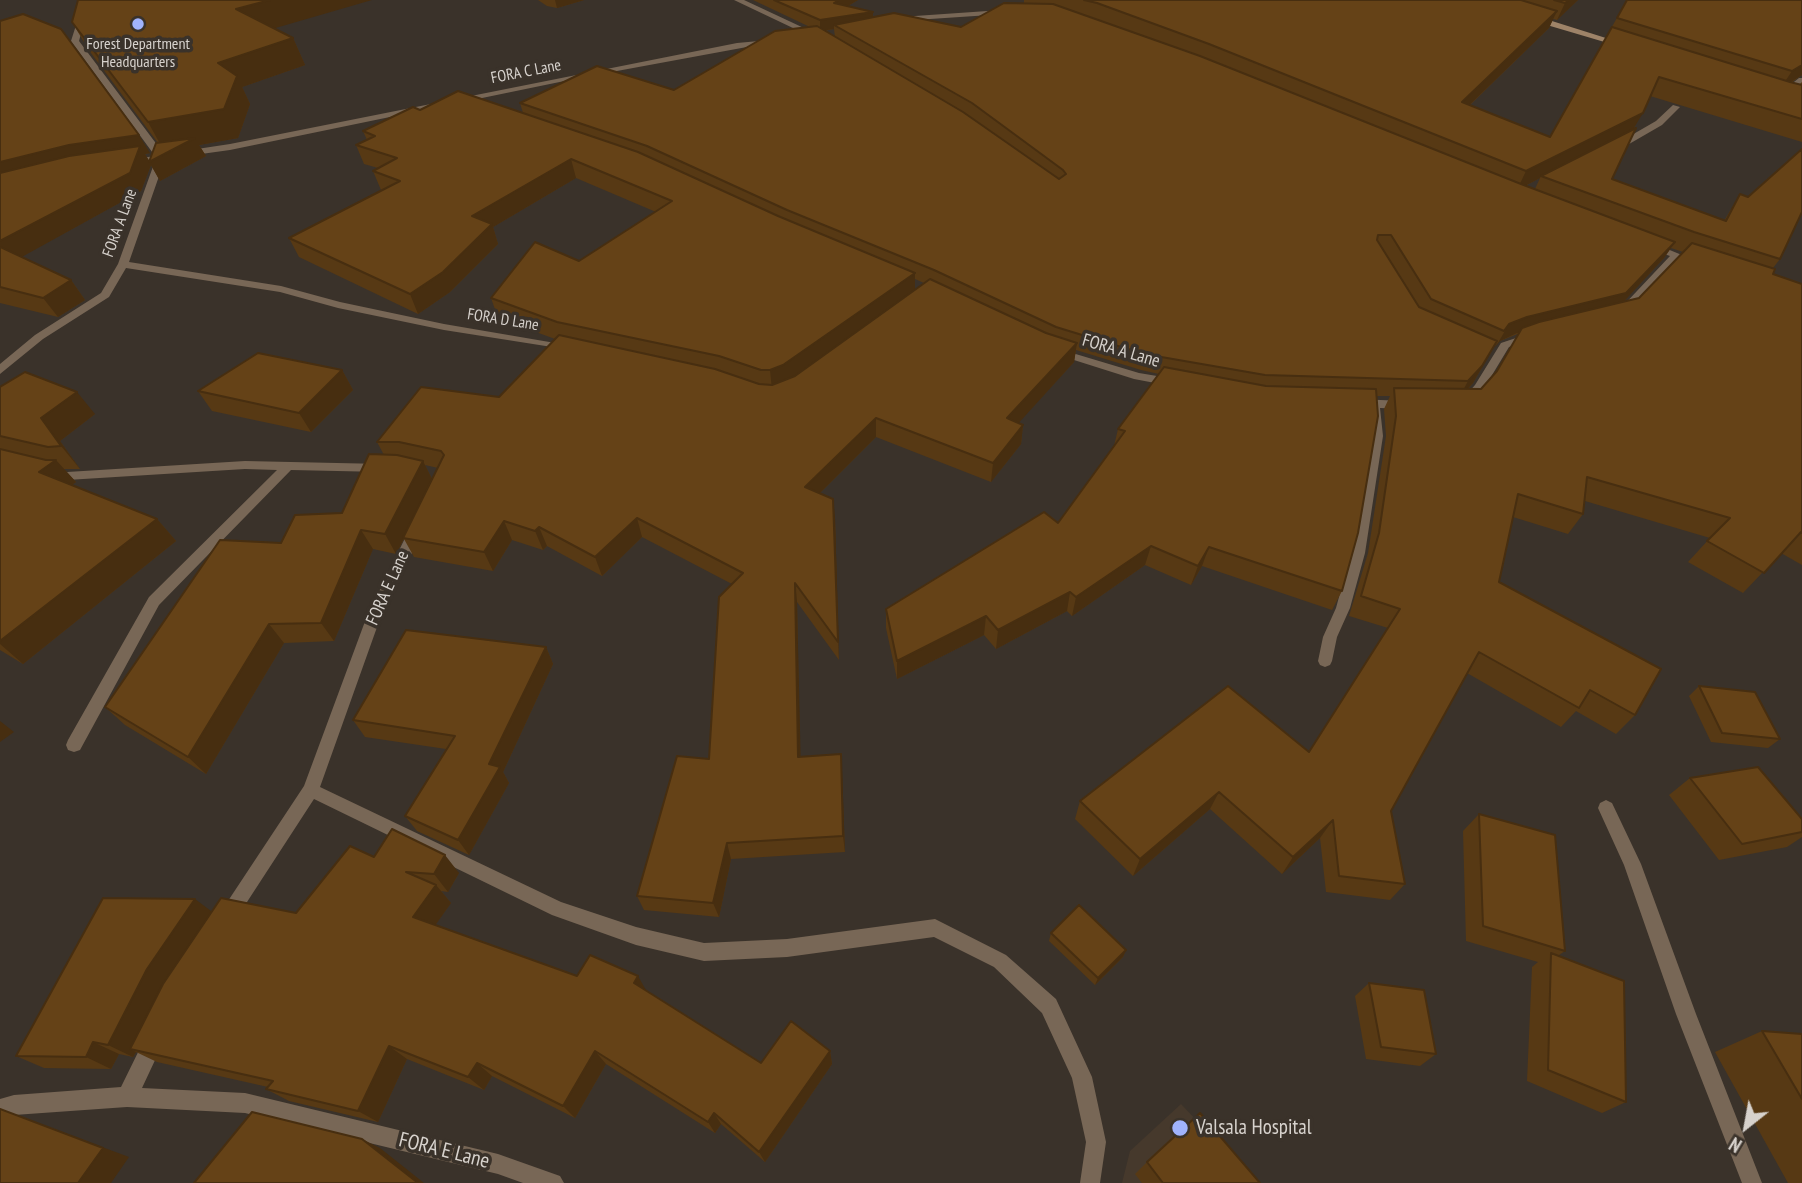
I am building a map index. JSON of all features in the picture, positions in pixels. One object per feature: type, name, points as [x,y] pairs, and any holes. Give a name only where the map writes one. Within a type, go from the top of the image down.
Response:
[{"type":"main road","points":[[1529,17],[1633,47]]},
{"type":"main road","points":[[1770,92],[1792,99]]},
{"type":"street","points":[[87,0],[75,40],[160,157]]},
{"type":"street","points":[[738,0],[826,38],[805,38]]},
{"type":"street","points":[[888,24],[915,18],[1009,12]]},
{"type":"street","name":"FORA C Lane","points":[[121,163],[230,147],[723,48],[778,41]]},
{"type":"street","points":[[1782,96],[1802,80]]},
{"type":"street","points":[[456,101],[481,109]]},
{"type":"street","points":[[1599,156],[1659,123],[1676,107]]},
{"type":"street","name":"FORA A Lane","points":[[0,370],[38,337],[104,295],[123,264],[160,157]]},
{"type":"street","points":[[1637,242],[1701,264]]},
{"type":"street","points":[[1610,318],[1621,314],[1676,256]]},
{"type":"street","name":"FORA D Lane","points":[[123,264],[281,289],[417,321],[577,351]]},
{"type":"street","points":[[1453,405],[1463,405],[1471,396],[1504,345],[1548,333]]},
{"type":"street","name":"FORA A Lane","points":[[1049,348],[1138,376],[1178,384]]},
{"type":"street","points":[[1488,351],[1499,356]]},
{"type":"street","points":[[1338,403],[1422,405]]},
{"type":"street","points":[[1325,661],[1330,636],[1343,608],[1358,553],[1377,436],[1375,404]]},
{"type":"street","points":[[40,470],[67,476],[245,465],[395,468]]},
{"type":"street","points":[[74,744],[154,601],[288,466]]},
{"type":"street","name":"FORA E Lane","points":[[223,924],[311,790],[374,616],[426,511]]},
{"type":"street","points":[[311,790],[558,909],[636,936],[704,952],[787,948],[935,928],[1000,961],[1049,1006],[1082,1077],[1096,1142],[1090,1183]]},
{"type":"street","points":[[1606,808],[1632,864],[1686,1014],[1752,1183]]},
{"type":"street","points":[[127,1097],[162,1026]]},
{"type":"street","name":"FORA E Lane","points":[[0,1109],[14,1105],[127,1097],[245,1102],[498,1164],[553,1183]]},
{"type":"shaded area","name":"Valsala Hospital","points":[[1181,1104],[1256,1183],[1122,1183],[1130,1151]]},
{"type":"building","points":[[78,0],[270,0],[236,9],[293,38],[218,63],[237,76],[224,109],[148,122],[72,22]]},
{"type":"building","points":[[774,0],[839,0],[834,3],[873,12],[820,20]]},
{"type":"building","points":[[1084,0],[1521,0],[1557,11],[1462,102],[1550,137],[1612,27],[1802,85],[1802,119],[1659,77],[1643,113],[1526,171],[1209,44]]},
{"type":"building","points":[[1627,0],[1802,0],[1802,65],[1792,71],[1617,18]]},
{"type":"building","points":[[1004,3],[1053,4],[1200,56],[1521,184],[1675,242],[1626,293],[1527,317],[1509,324],[1504,331],[1431,299],[1391,235],[1378,235],[1377,240],[1419,307],[1497,341],[1482,366],[1468,381],[1265,375],[1144,354],[1056,327],[934,270],[787,210],[647,146],[520,103],[597,66],[674,90],[775,31],[817,26],[963,112],[1059,179],[1066,174],[1063,170],[972,103],[834,25],[894,13],[961,27]]},
{"type":"building","points":[[23,14],[61,29],[139,135],[69,145],[0,162],[0,21]]},
{"type":"building","points":[[458,91],[638,152],[778,216],[915,273],[783,365],[761,370],[719,356],[557,322],[491,298],[535,242],[579,261],[672,201],[571,159],[472,216],[492,224],[443,272],[410,294],[289,238],[400,181],[373,171],[397,158],[356,145],[375,136],[363,131],[413,107],[420,110]]},
{"type":"building","points":[[1636,128],[1612,179],[1726,221],[1740,194],[1748,197],[1802,149],[1802,212],[1780,259],[1694,232],[1541,176]]},
{"type":"building","points":[[195,138],[149,162],[156,143]]},
{"type":"building","points":[[140,146],[130,173],[0,241],[0,173],[69,156]]},
{"type":"building","points":[[1692,243],[1775,269],[1773,274],[1802,284],[1802,533],[1764,573],[1707,541],[1730,518],[1587,477],[1583,514],[1518,494],[1499,582],[1661,669],[1635,715],[1590,690],[1579,708],[1479,652],[1391,811],[1405,884],[1339,876],[1333,820],[1293,857],[1219,792],[1140,859],[1080,801],[1228,686],[1309,752],[1400,609],[1361,596],[1379,533],[1396,416],[1394,388],[1481,389],[1497,371],[1522,328],[1639,298]]},
{"type":"building","points":[[0,247],[71,280],[43,298],[0,287]]},
{"type":"building","points":[[930,279],[1046,333],[1077,343],[1007,418],[1023,425],[993,463],[876,418],[805,487],[833,499],[838,642],[795,583],[798,757],[841,754],[843,836],[727,843],[713,903],[637,896],[677,756],[709,759],[719,597],[743,573],[637,518],[595,557],[539,527],[535,531],[504,521],[484,552],[403,538],[444,455],[441,451],[399,442],[377,442],[421,387],[499,397],[559,335],[715,369],[759,384],[772,385],[795,376]]},
{"type":"building","points":[[258,353],[342,370],[299,413],[198,391]]},
{"type":"building","points":[[1164,367],[1266,386],[1376,389],[1378,416],[1358,533],[1342,591],[1209,547],[1198,566],[1151,546],[1076,597],[1070,592],[998,630],[986,616],[897,661],[886,609],[1044,512],[1058,523],[1125,431],[1118,429]]},
{"type":"building","points":[[25,372],[77,392],[41,418],[61,446],[48,447],[0,436],[0,387]]},
{"type":"building","points":[[0,449],[56,460],[39,472],[157,519],[0,641]]},
{"type":"building","points":[[369,454],[397,455],[423,461],[385,534],[361,530],[321,623],[269,624],[188,757],[105,707],[220,540],[281,543],[295,515],[342,513]]},
{"type":"building","points":[[406,630],[546,647],[489,764],[500,767],[458,840],[405,816],[455,736],[353,720]]},
{"type":"building","points":[[1699,686],[1755,692],[1780,739],[1722,733]]},
{"type":"building","points":[[1758,767],[1802,819],[1802,832],[1742,844],[1690,778]]},
{"type":"building","points":[[1479,814],[1555,835],[1565,951],[1483,926]]},
{"type":"building","points":[[392,829],[445,855],[434,874],[406,872],[436,885],[413,917],[577,976],[590,955],[638,976],[634,983],[761,1063],[791,1021],[830,1051],[759,1152],[714,1113],[708,1122],[595,1051],[563,1106],[477,1063],[468,1077],[389,1046],[358,1111],[266,1089],[273,1081],[130,1049],[163,984],[221,898],[296,913],[350,846],[374,857]]},
{"type":"building","points":[[103,898],[195,899],[147,969],[108,1045],[93,1042],[86,1057],[16,1056]]},
{"type":"building","points":[[1079,905],[1126,950],[1098,978],[1051,933]]},
{"type":"building","points":[[1551,953],[1624,981],[1626,1102],[1548,1070]]},
{"type":"building","points":[[1369,983],[1424,990],[1436,1054],[1381,1047]]},
{"type":"building","points":[[1762,1031],[1802,1034],[1802,1099]]},
{"type":"building","points":[[0,1109],[103,1148],[78,1183],[0,1183]]},
{"type":"building","points":[[252,1112],[362,1139],[418,1183],[194,1183]]},
{"type":"building","name":"Valsala Hospital","points":[[1200,1113],[1260,1183],[1163,1183],[1147,1162]]},
{"type":"place","name":"Forest Department Headquarters","points":[[138,24]]},
{"type":"place","name":"Valsala Hospital","points":[[1180,1128]]}]
